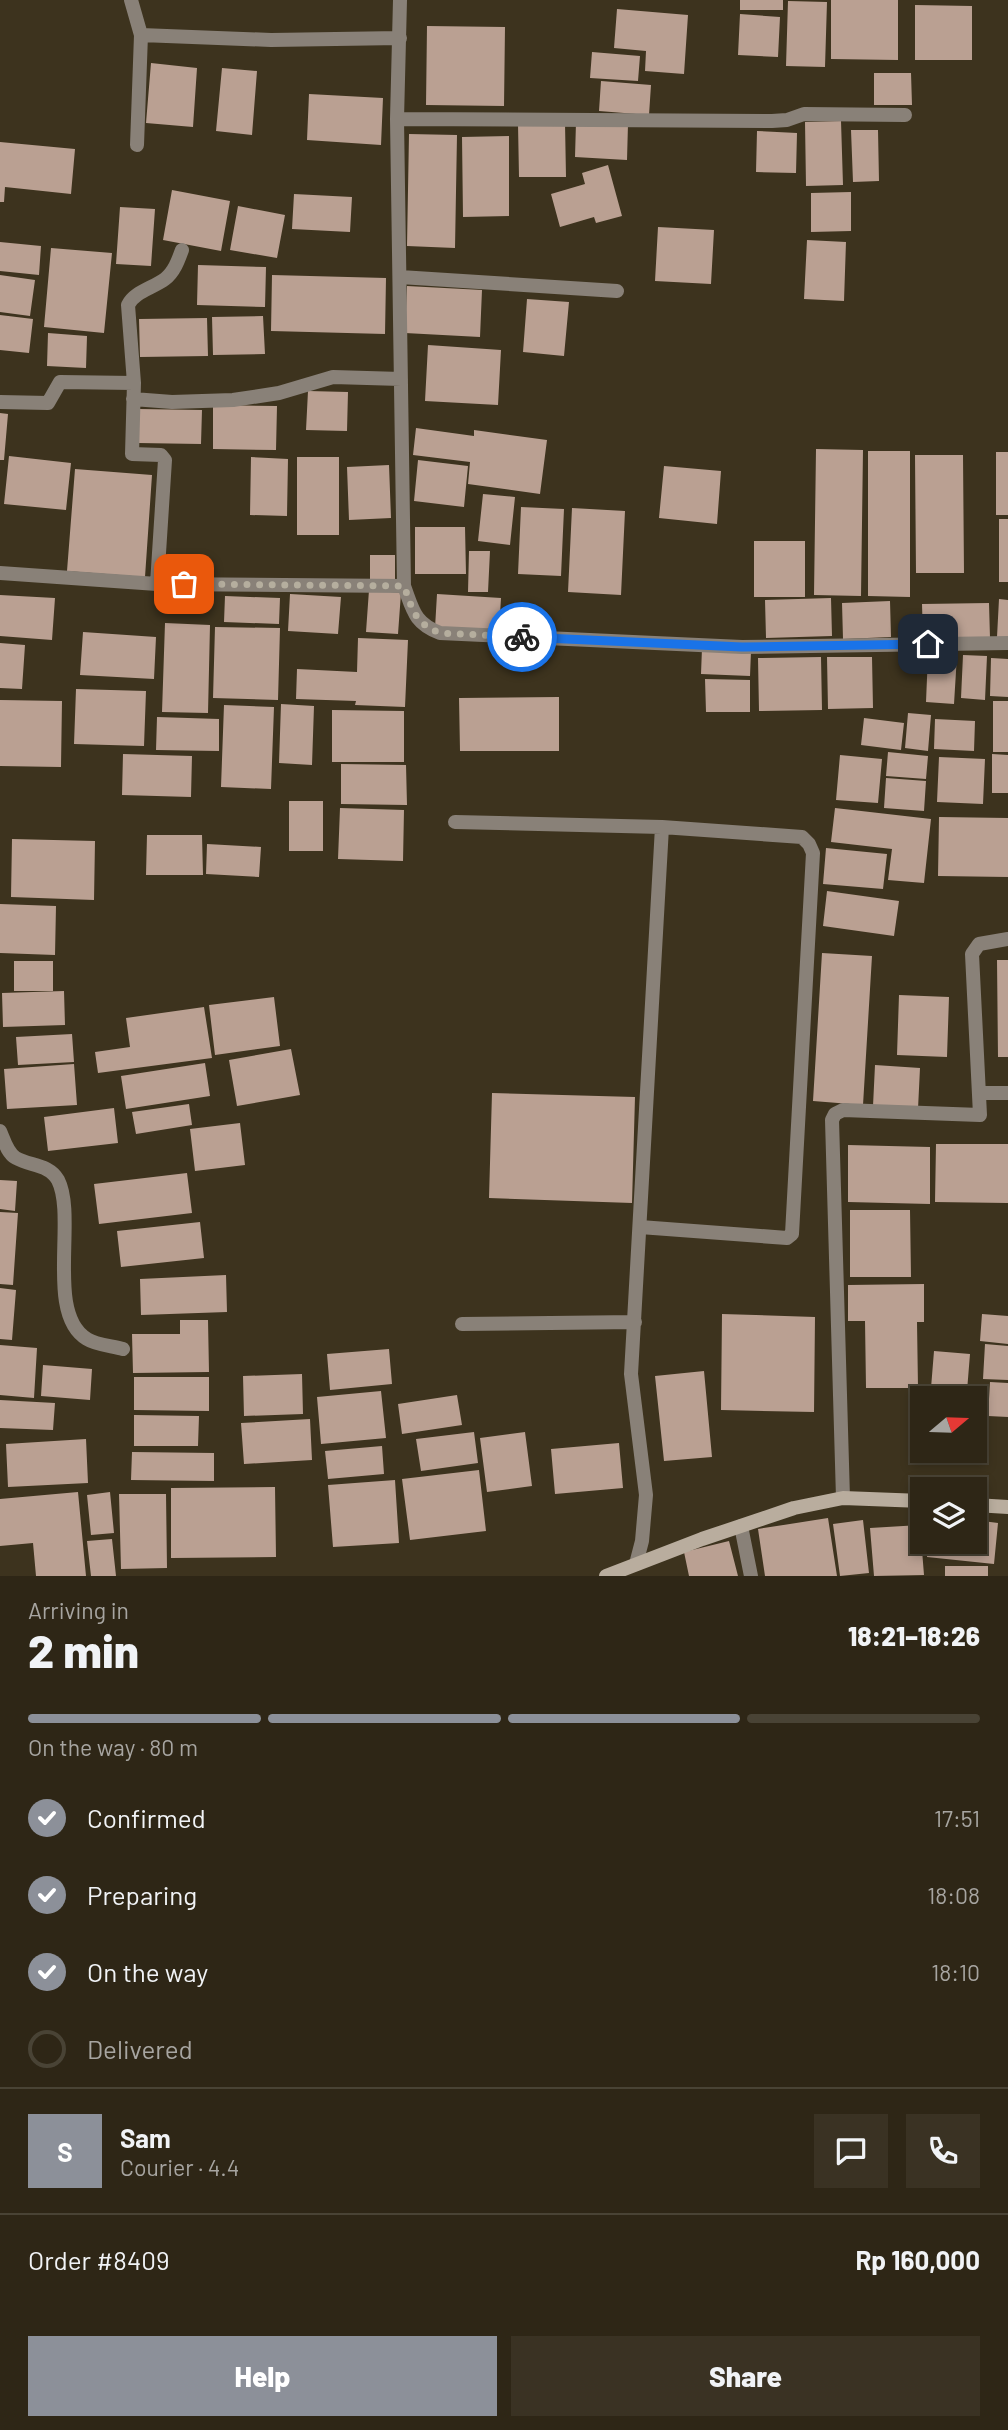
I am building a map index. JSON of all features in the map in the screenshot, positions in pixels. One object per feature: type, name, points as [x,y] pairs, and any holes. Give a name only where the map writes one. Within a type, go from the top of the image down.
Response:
[{"type":"street","points":[[131,0],[141,35],[137,145]]},
{"type":"street","points":[[400,0],[397,119],[404,586],[416,619],[427,628],[440,633],[742,647],[1008,643]]},
{"type":"street","points":[[141,35],[271,40],[400,38]]},
{"type":"street","points":[[397,119],[772,121],[787,120],[804,114],[905,115]]},
{"type":"street","points":[[157,584],[165,460],[161,455],[132,454],[134,383],[128,305],[131,298],[167,278],[182,250]]},
{"type":"street","points":[[400,277],[617,291]]},
{"type":"street","points":[[133,399],[172,402],[233,400],[279,393],[333,377],[401,379]]},
{"type":"street","points":[[0,402],[48,403],[60,382],[134,383]]},
{"type":"street","points":[[0,573],[157,584],[404,586]]},
{"type":"street","points":[[455,822],[662,827],[802,837],[809,844],[813,853],[792,1234],[787,1238],[639,1227]]},
{"type":"street","points":[[636,1564],[642,1541],[646,1495],[631,1374],[662,827]]},
{"type":"street","points":[[843,1498],[832,1120],[835,1114],[843,1110],[980,1115],[972,954],[979,944],[1008,939]]},
{"type":"street","points":[[979,1093],[1008,1093]]},
{"type":"street","points":[[0,1131],[15,1158],[44,1167],[57,1179],[63,1198],[65,1289],[69,1311],[77,1329],[87,1340],[123,1349]]},
{"type":"street","points":[[462,1324],[635,1322]]},
{"type":"street","points":[[606,1576],[794,1508],[843,1498],[910,1501]]},
{"type":"street","points":[[987,1506],[1008,1507]]},
{"type":"street","points":[[741,1526],[751,1576]]},
{"type":"building","points":[[740,0],[783,0],[783,10],[740,10]]},
{"type":"building","points":[[831,0],[898,0],[898,60],[831,59]]},
{"type":"building","points":[[788,1],[827,2],[825,67],[786,66]]},
{"type":"building","points":[[915,5],[972,6],[972,60],[915,60]]},
{"type":"building","points":[[617,9],[688,15],[684,74],[645,71],[646,51],[614,48]]},
{"type":"building","points":[[740,14],[780,17],[778,57],[738,55]]},
{"type":"building","points":[[427,26],[505,27],[504,106],[426,105]]},
{"type":"building","points":[[592,52],[640,56],[638,81],[590,78]]},
{"type":"building","points":[[151,63],[197,68],[193,127],[146,123]]},
{"type":"building","points":[[222,68],[257,71],[252,135],[216,131]]},
{"type":"building","points":[[874,73],[911,73],[912,105],[874,105]]},
{"type":"building","points":[[601,81],[651,85],[649,115],[599,111]]},
{"type":"building","points":[[309,94],[383,98],[381,145],[307,140]]},
{"type":"building","points":[[841,121],[843,185],[806,186],[805,122]]},
{"type":"building","points":[[576,122],[628,124],[627,160],[575,157]]},
{"type":"building","points":[[565,123],[566,177],[519,177],[518,124]]},
{"type":"building","points":[[851,130],[878,130],[879,181],[853,182]]},
{"type":"building","points":[[757,131],[797,133],[796,173],[756,172]]},
{"type":"building","points":[[409,134],[457,135],[455,248],[407,246]]},
{"type":"building","points":[[509,136],[509,216],[463,217],[462,137]]},
{"type":"building","points":[[0,142],[75,149],[71,194],[5,187],[4,202],[0,202]]},
{"type":"building","points":[[608,165],[622,216],[596,223],[594,217],[560,227],[551,194],[585,184],[582,173]]},
{"type":"building","points":[[172,190],[230,201],[221,251],[163,240]]},
{"type":"building","points":[[851,192],[851,231],[811,232],[811,193]]},
{"type":"building","points":[[294,194],[352,197],[350,232],[292,229]]},
{"type":"building","points":[[238,206],[285,215],[277,258],[230,250]]},
{"type":"building","points":[[120,207],[155,209],[151,266],[116,264]]},
{"type":"building","points":[[658,227],[714,230],[711,284],[655,281]]},
{"type":"building","points":[[807,240],[846,242],[844,301],[804,299]]},
{"type":"building","points":[[0,242],[41,246],[39,275],[0,271]]},
{"type":"building","points":[[51,248],[112,253],[104,333],[44,327]]},
{"type":"building","points":[[198,265],[266,267],[265,307],[197,305]]},
{"type":"building","points":[[0,275],[35,280],[30,316],[0,312]]},
{"type":"building","points":[[272,275],[386,278],[385,334],[271,331]]},
{"type":"building","points":[[407,286],[482,290],[480,337],[405,333]]},
{"type":"building","points":[[527,299],[569,302],[564,356],[523,352]]},
{"type":"building","points":[[0,315],[33,319],[29,353],[0,350]]},
{"type":"building","points":[[263,316],[265,354],[213,355],[212,317]]},
{"type":"building","points":[[207,318],[208,356],[140,357],[139,319]]},
{"type":"building","points":[[48,333],[87,336],[86,368],[47,366]]},
{"type":"building","points":[[428,345],[501,350],[498,405],[425,401]]},
{"type":"building","points":[[308,391],[348,392],[347,431],[306,430]]},
{"type":"building","points":[[213,405],[277,406],[276,450],[213,449]]},
{"type":"building","points":[[139,409],[202,410],[201,444],[138,443]]},
{"type":"building","points":[[0,413],[8,414],[4,460],[0,460]]},
{"type":"building","points":[[416,428],[474,436],[474,430],[547,440],[540,494],[468,484],[470,462],[413,455]]},
{"type":"building","points":[[816,449],[863,450],[861,596],[814,595]]},
{"type":"building","points":[[868,451],[910,451],[910,597],[868,596]]},
{"type":"building","points":[[996,452],[1008,452],[1008,515],[996,515]]},
{"type":"building","points":[[915,455],[963,455],[964,573],[916,573]]},
{"type":"building","points":[[9,456],[71,463],[66,510],[4,504]]},
{"type":"building","points":[[251,457],[288,459],[287,516],[250,515]]},
{"type":"building","points":[[297,457],[339,457],[339,535],[297,535]]},
{"type":"building","points":[[418,460],[468,466],[464,507],[414,501]]},
{"type":"building","points":[[389,465],[391,518],[349,520],[347,467]]},
{"type":"building","points":[[664,466],[721,471],[717,524],[659,518]]},
{"type":"building","points":[[75,469],[152,475],[145,577],[67,571]]},
{"type":"building","points":[[483,494],[515,497],[510,545],[478,541]]},
{"type":"building","points":[[521,507],[564,509],[561,576],[518,574]]},
{"type":"building","points":[[572,508],[625,511],[621,595],[568,592]]},
{"type":"building","points":[[999,519],[1008,519],[1008,582],[999,582]]},
{"type":"building","points":[[415,527],[465,527],[466,574],[415,574]]},
{"type":"building","points":[[754,541],[805,541],[805,597],[754,597]]},
{"type":"building","points":[[469,551],[490,551],[488,592],[468,592]]},
{"type":"building","points":[[370,555],[395,555],[395,583],[370,583]]},
{"type":"building","points":[[369,590],[401,593],[398,634],[366,632]]},
{"type":"building","points":[[290,594],[341,597],[338,634],[288,631]]},
{"type":"building","points":[[437,594],[501,598],[499,631],[435,628]]},
{"type":"building","points":[[0,595],[55,598],[52,640],[0,636]]},
{"type":"building","points":[[225,596],[280,598],[279,624],[224,622]]},
{"type":"building","points":[[831,598],[832,636],[766,638],[765,600]]},
{"type":"building","points":[[999,599],[1008,600],[1008,638],[997,637]]},
{"type":"building","points":[[890,601],[891,637],[843,639],[842,603]]},
{"type":"building","points":[[989,603],[990,638],[923,639],[922,604]]},
{"type":"building","points":[[165,623],[210,625],[208,713],[162,712]]},
{"type":"building","points":[[215,627],[280,628],[278,700],[213,698]]},
{"type":"building","points":[[83,632],[156,637],[154,679],[80,675]]},
{"type":"building","points":[[358,638],[408,640],[405,707],[355,705],[356,701],[296,699],[297,669],[357,672]]},
{"type":"building","points":[[0,643],[25,645],[22,689],[0,688]]},
{"type":"building","points":[[702,648],[751,651],[750,676],[701,674]]},
{"type":"building","points":[[928,654],[957,655],[954,704],[926,702]]},
{"type":"building","points":[[963,655],[987,656],[985,700],[961,698]]},
{"type":"building","points":[[821,657],[822,710],[759,711],[758,658]]},
{"type":"building","points":[[827,657],[872,657],[873,708],[828,709]]},
{"type":"building","points":[[991,658],[1008,659],[1008,697],[990,696]]},
{"type":"building","points":[[705,679],[750,680],[750,712],[706,712]]},
{"type":"building","points":[[76,689],[146,691],[144,746],[74,744]]},
{"type":"building","points":[[559,697],[559,751],[460,751],[459,698]]},
{"type":"building","points":[[0,700],[62,701],[61,767],[0,766]]},
{"type":"building","points":[[993,701],[1008,701],[1008,752],[993,752]]},
{"type":"building","points":[[281,704],[314,706],[312,765],[279,763]]},
{"type":"building","points":[[224,705],[274,707],[271,789],[221,787]]},
{"type":"building","points":[[332,710],[404,711],[404,762],[332,762]]},
{"type":"building","points":[[908,713],[931,715],[928,751],[905,748]]},
{"type":"building","points":[[157,717],[219,719],[219,751],[156,750]]},
{"type":"building","points":[[864,718],[904,723],[901,750],[861,745]]},
{"type":"building","points":[[935,719],[975,721],[974,751],[934,749]]},
{"type":"building","points":[[888,752],[928,756],[926,779],[886,776]]},
{"type":"building","points":[[123,754],[192,756],[191,797],[122,795]]},
{"type":"building","points":[[992,754],[1008,755],[1008,793],[992,793]]},
{"type":"building","points":[[840,755],[882,759],[878,803],[836,800]]},
{"type":"building","points":[[939,757],[985,759],[983,804],[937,802]]},
{"type":"building","points":[[341,764],[406,765],[407,805],[341,804]]},
{"type":"building","points":[[886,778],[926,781],[924,811],[884,808]]},
{"type":"building","points":[[289,801],[323,801],[323,851],[289,851]]},
{"type":"building","points":[[340,808],[404,810],[403,861],[338,859]]},
{"type":"building","points":[[835,808],[931,819],[924,883],[888,880],[892,849],[831,842]]},
{"type":"building","points":[[939,817],[1008,818],[1008,877],[938,876]]},
{"type":"building","points":[[147,835],[202,835],[203,875],[146,875]]},
{"type":"building","points":[[12,839],[95,841],[94,900],[11,897]]},
{"type":"building","points":[[207,844],[261,847],[259,877],[206,874]]},
{"type":"building","points":[[826,848],[887,854],[883,889],[823,884]]},
{"type":"building","points":[[827,891],[899,901],[894,936],[823,926]]},
{"type":"building","points":[[0,904],[56,906],[55,955],[0,953]]},
{"type":"building","points":[[822,953],[872,956],[863,1105],[813,1101]]},
{"type":"building","points":[[997,960],[1008,960],[1008,1057],[998,1057]]},
{"type":"building","points":[[14,961],[53,961],[53,991],[14,991]]},
{"type":"building","points":[[64,991],[65,1025],[3,1027],[2,993]]},
{"type":"building","points":[[899,995],[949,997],[947,1057],[897,1055]]},
{"type":"building","points":[[274,997],[280,1046],[215,1055],[209,1005]]},
{"type":"building","points":[[204,1007],[212,1058],[98,1073],[95,1052],[130,1047],[126,1018]]},
{"type":"building","points":[[72,1034],[74,1062],[18,1065],[16,1037]]},
{"type":"building","points":[[291,1049],[300,1095],[237,1106],[229,1060]]},
{"type":"building","points":[[205,1063],[210,1096],[126,1109],[121,1076]]},
{"type":"building","points":[[74,1064],[77,1105],[7,1109],[4,1069]]},
{"type":"building","points":[[875,1065],[920,1068],[918,1109],[873,1106]]},
{"type":"building","points":[[492,1093],[635,1097],[632,1203],[489,1198]]},
{"type":"building","points":[[189,1104],[192,1125],[136,1134],[132,1112]]},
{"type":"building","points":[[114,1108],[118,1143],[48,1151],[44,1117]]},
{"type":"building","points":[[240,1123],[245,1165],[195,1171],[190,1129]]},
{"type":"building","points":[[936,1144],[1008,1144],[1008,1203],[935,1202]]},
{"type":"building","points":[[848,1145],[930,1147],[930,1204],[848,1202]]},
{"type":"building","points":[[187,1173],[192,1213],[99,1224],[94,1184]]},
{"type":"building","points":[[0,1180],[17,1181],[15,1211],[0,1209]]},
{"type":"building","points":[[850,1210],[910,1210],[911,1277],[850,1277]]},
{"type":"building","points":[[0,1212],[18,1213],[13,1285],[0,1284]]},
{"type":"building","points":[[200,1222],[204,1258],[121,1267],[117,1231]]},
{"type":"building","points":[[226,1275],[227,1312],[141,1315],[140,1279]]},
{"type":"building","points":[[924,1284],[924,1322],[917,1322],[918,1386],[866,1388],[865,1321],[848,1321],[848,1285]]},
{"type":"building","points":[[0,1288],[16,1290],[12,1340],[0,1339]]},
{"type":"building","points":[[722,1314],[815,1317],[814,1412],[721,1410]]},
{"type":"building","points":[[982,1314],[1008,1316],[1008,1344],[980,1341]]},
{"type":"building","points":[[180,1320],[208,1320],[209,1372],[133,1373],[132,1334],[180,1334]]},
{"type":"building","points":[[985,1344],[1008,1346],[1008,1380],[983,1379]]},
{"type":"building","points":[[0,1345],[37,1348],[34,1398],[0,1395]]},
{"type":"building","points":[[389,1349],[392,1384],[330,1390],[327,1354]]},
{"type":"building","points":[[934,1351],[970,1354],[967,1386],[931,1386]]},
{"type":"building","points":[[43,1365],[92,1369],[90,1400],[41,1396]]},
{"type":"building","points":[[704,1371],[712,1457],[664,1461],[655,1376]]},
{"type":"building","points":[[302,1374],[303,1414],[244,1416],[243,1376]]},
{"type":"building","points":[[134,1377],[209,1377],[209,1411],[134,1410]]},
{"type":"building","points":[[990,1382],[1008,1383],[1008,1417],[988,1416]]},
{"type":"building","points":[[381,1391],[386,1438],[321,1444],[317,1397]]},
{"type":"building","points":[[457,1395],[462,1425],[402,1434],[398,1404]]},
{"type":"building","points":[[0,1400],[55,1403],[53,1430],[0,1428]]},
{"type":"building","points":[[134,1415],[199,1416],[198,1446],[134,1446]]},
{"type":"building","points":[[310,1419],[312,1460],[244,1464],[241,1423]]},
{"type":"building","points":[[474,1432],[478,1463],[421,1471],[416,1439]]},
{"type":"building","points":[[525,1432],[532,1486],[487,1492],[480,1438]]},
{"type":"building","points":[[86,1439],[88,1483],[8,1487],[6,1444]]},
{"type":"building","points":[[619,1443],[623,1488],[555,1494],[551,1449]]},
{"type":"building","points":[[382,1446],[384,1474],[328,1479],[325,1451]]},
{"type":"building","points":[[132,1452],[214,1453],[214,1481],[131,1480]]},
{"type":"building","points":[[479,1470],[486,1531],[410,1540],[402,1479]]},
{"type":"building","points":[[395,1480],[399,1543],[333,1547],[328,1485]]},
{"type":"building","points":[[275,1487],[276,1557],[171,1558],[171,1488]]},
{"type":"building","points":[[78,1492],[86,1576],[36,1576],[33,1543],[0,1546],[0,1499]]},
{"type":"building","points":[[110,1492],[114,1533],[91,1535],[87,1495]]},
{"type":"building","points":[[119,1494],[166,1494],[167,1568],[121,1569]]},
{"type":"building","points":[[828,1518],[837,1576],[765,1576],[758,1529]]},
{"type":"building","points":[[863,1520],[869,1573],[840,1576],[833,1524]]},
{"type":"building","points":[[987,1522],[998,1523],[994,1564],[927,1557],[927,1554],[987,1554]]},
{"type":"building","points":[[910,1526],[910,1554],[922,1554],[924,1575],[874,1576],[870,1528]]},
{"type":"building","points":[[112,1539],[116,1576],[91,1576],[87,1541]]},
{"type":"building","points":[[729,1541],[738,1576],[689,1576],[684,1552]]},
{"type":"building","points":[[945,1566],[988,1566],[988,1576],[945,1576]]},
{"type":"way so far","points":[[184,584],[404,586],[416,619],[427,628],[440,633],[522,637]]},
{"type":"route","points":[[522,637],[742,647],[928,644]]}]
